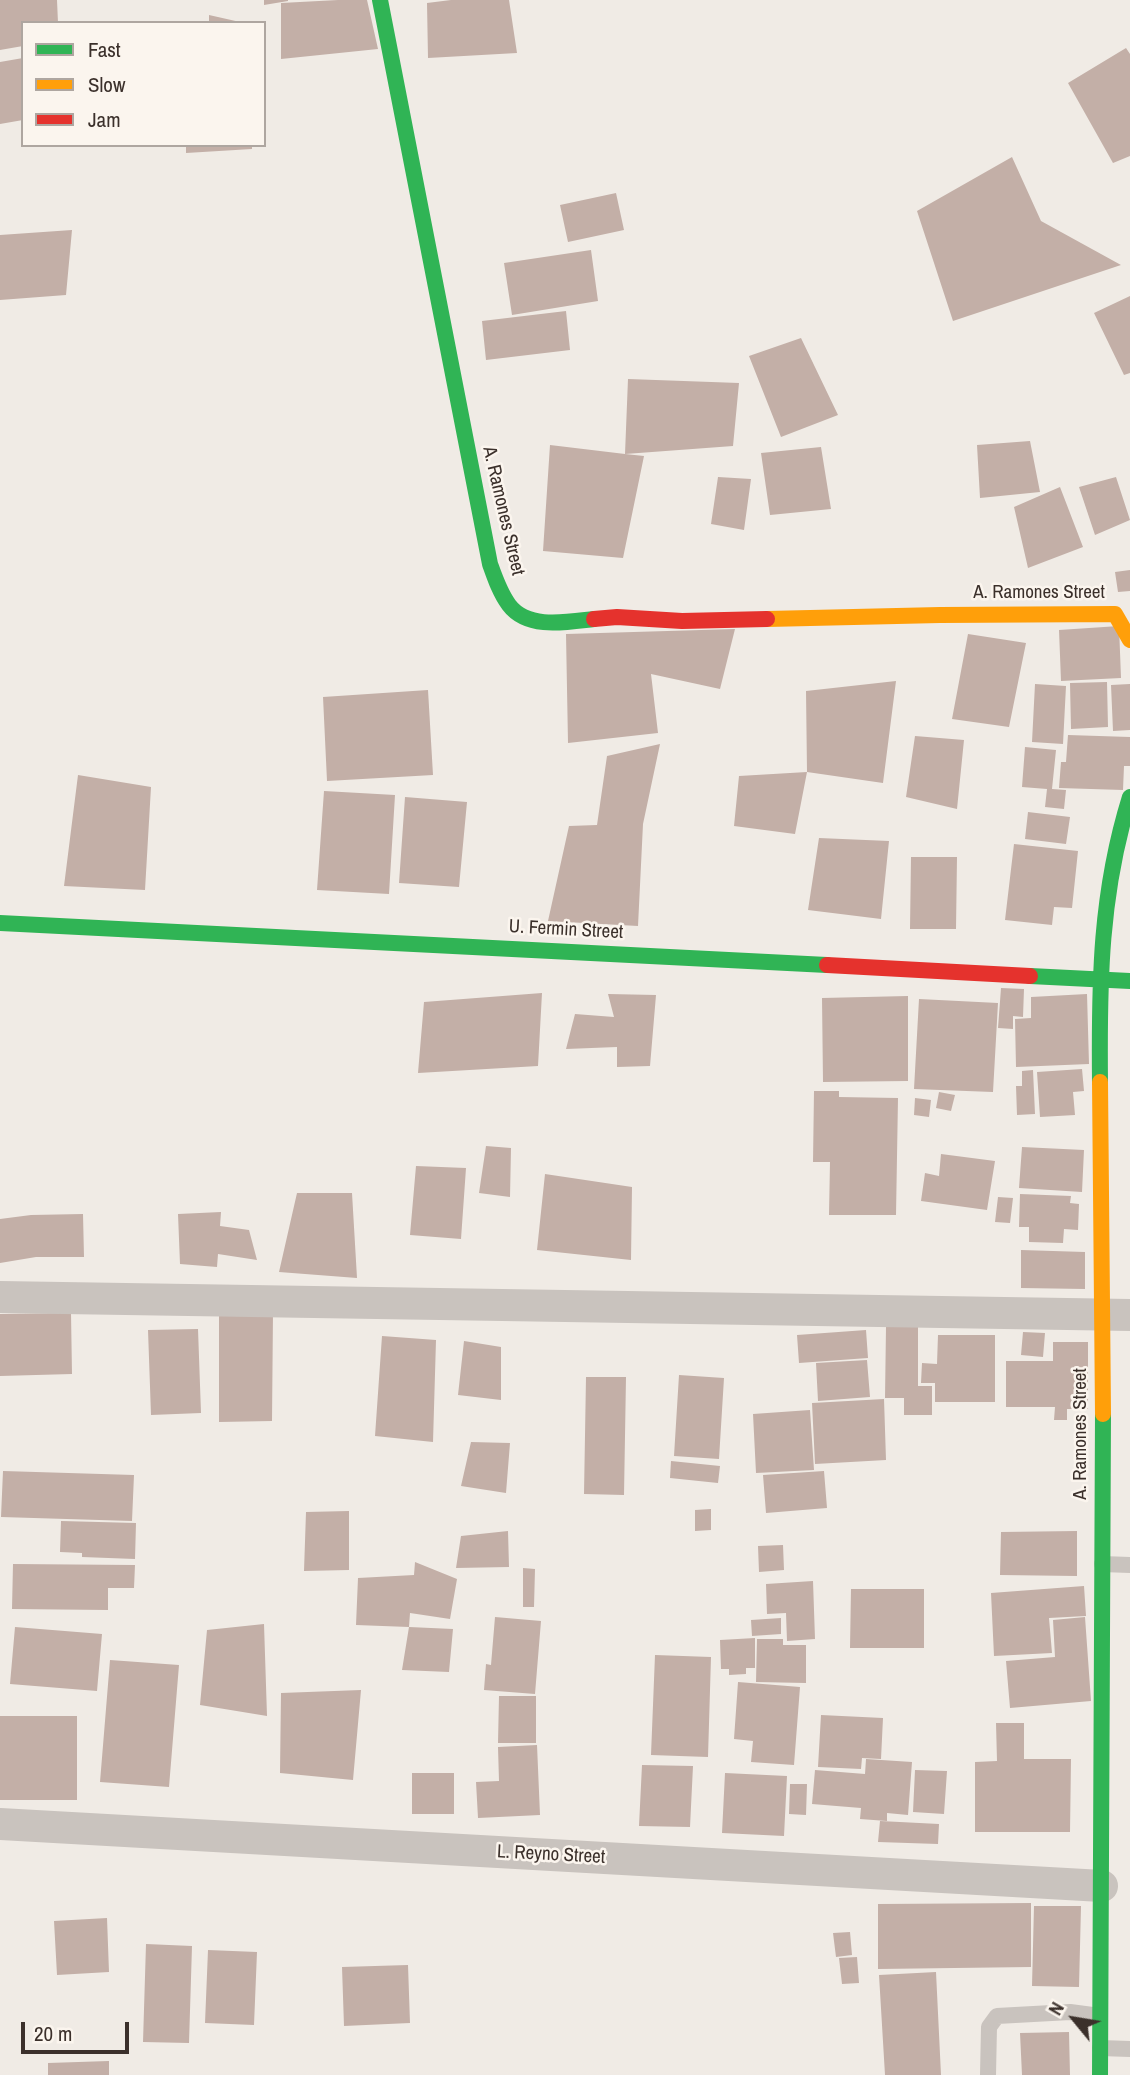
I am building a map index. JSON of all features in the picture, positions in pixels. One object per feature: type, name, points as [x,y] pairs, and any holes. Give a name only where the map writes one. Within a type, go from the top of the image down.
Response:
[{"type":"street","name":"A. Ramones Street","points":[[380,0],[490,564],[499,590],[509,607],[522,617],[540,622],[617,617],[682,621],[940,615],[1125,622]]},
{"type":"street","name":"A. Ramones Street","points":[[1100,2075],[1102,1564],[1116,1315],[1099,978],[1111,862],[1118,830],[1130,797]]},
{"type":"street","name":"U. Fermin Street","points":[[0,923],[1130,981]]},
{"type":"street","points":[[0,1297],[1116,1315]]},
{"type":"street","name":"L. Reyno Street","points":[[0,1824],[1102,1886]]},
{"type":"lane","points":[[1102,1564],[1130,1564]]},
{"type":"lane","points":[[988,2075],[989,2027],[997,2016],[1070,2012],[1100,2016]]},
{"type":"lane","points":[[1100,2048],[1130,2049]]},
{"type":"building","points":[[0,0],[57,0],[58,21],[21,21],[21,46],[0,50]]},
{"type":"building","points":[[264,0],[288,0],[288,1],[264,5]]},
{"type":"building","points":[[367,0],[378,49],[281,59],[281,3]]},
{"type":"building","points":[[451,0],[509,0],[517,53],[428,58],[427,3]]},
{"type":"building","points":[[209,15],[236,21],[209,21]]},
{"type":"building","points":[[1126,48],[1130,54],[1130,156],[1113,163],[1068,83]]},
{"type":"building","points":[[21,58],[21,120],[0,124],[0,62]]},
{"type":"building","points":[[186,147],[252,147],[252,149],[186,153]]},
{"type":"building","points":[[1012,157],[1041,221],[1121,265],[953,321],[917,211]]},
{"type":"building","points":[[616,193],[624,230],[568,242],[560,205]]},
{"type":"building","points":[[72,230],[66,295],[0,300],[0,235]]},
{"type":"building","points":[[591,250],[598,301],[512,315],[504,263]]},
{"type":"building","points":[[1130,296],[1130,373],[1124,375],[1094,313]]},
{"type":"building","points":[[566,311],[570,350],[486,360],[482,321]]},
{"type":"building","points":[[801,338],[838,415],[781,437],[749,356]]},
{"type":"building","points":[[628,379],[739,383],[733,446],[625,454]]},
{"type":"building","points":[[1030,441],[1040,492],[980,498],[977,445]]},
{"type":"building","points":[[550,445],[644,456],[623,558],[543,551]]},
{"type":"building","points":[[821,447],[831,509],[770,515],[761,453]]},
{"type":"building","points":[[718,477],[751,479],[744,530],[711,524]]},
{"type":"building","points":[[1116,477],[1130,520],[1095,535],[1079,487]]},
{"type":"building","points":[[1060,487],[1083,547],[1028,568],[1014,507]]},
{"type":"building","points":[[1130,570],[1130,591],[1118,592],[1115,572]]},
{"type":"building","points":[[1119,626],[1121,678],[1061,681],[1059,630]]},
{"type":"building","points":[[735,629],[720,689],[651,674],[658,733],[568,743],[566,634]]},
{"type":"building","points":[[968,634],[1026,643],[1009,727],[952,719]]},
{"type":"building","points":[[896,681],[883,783],[807,772],[806,691]]},
{"type":"building","points":[[1107,682],[1108,727],[1071,729],[1070,683]]},
{"type":"building","points":[[1035,684],[1066,686],[1063,744],[1032,742]]},
{"type":"building","points":[[1130,684],[1130,730],[1113,731],[1111,685]]},
{"type":"building","points":[[428,690],[433,775],[327,781],[323,697]]},
{"type":"building","points":[[1068,735],[1130,737],[1130,766],[1124,766],[1123,790],[1059,788],[1061,762],[1066,762]]},
{"type":"building","points":[[915,736],[964,740],[957,809],[906,797]]},
{"type":"building","points":[[660,744],[643,824],[638,926],[548,921],[569,826],[597,825],[607,756]]},
{"type":"building","points":[[1025,747],[1056,750],[1052,789],[1066,790],[1064,809],[1045,807],[1047,789],[1022,787]]},
{"type":"building","points":[[807,772],[795,834],[734,826],[739,776]]},
{"type":"building","points":[[78,775],[151,787],[145,890],[64,886]]},
{"type":"building","points":[[324,791],[395,795],[389,894],[317,890]]},
{"type":"building","points":[[405,797],[467,802],[459,887],[399,883]]},
{"type":"building","points":[[1028,812],[1070,817],[1066,844],[1025,839]]},
{"type":"building","points":[[819,838],[889,841],[881,919],[808,910]]},
{"type":"building","points":[[1014,844],[1078,851],[1072,908],[1054,907],[1052,925],[1005,920]]},
{"type":"building","points":[[911,857],[957,857],[956,929],[910,929]]},
{"type":"building","points":[[1001,988],[1024,989],[1023,1017],[1013,1016],[1013,1029],[998,1028]]},
{"type":"building","points":[[542,993],[538,1066],[418,1073],[424,1002]]},
{"type":"building","points":[[608,994],[656,995],[650,1066],[617,1067],[617,1047],[566,1049],[575,1014],[614,1017]]},
{"type":"building","points":[[1087,994],[1089,1064],[1016,1067],[1015,1019],[1031,1018],[1031,997]]},
{"type":"building","points":[[908,996],[908,1081],[823,1082],[822,998]]},
{"type":"building","points":[[919,999],[998,1003],[993,1092],[914,1089]]},
{"type":"building","points":[[1082,1069],[1084,1091],[1073,1092],[1075,1115],[1040,1117],[1037,1072]]},
{"type":"building","points":[[1033,1070],[1035,1114],[1017,1115],[1016,1086],[1022,1086],[1022,1071]]},
{"type":"building","points":[[814,1091],[839,1091],[839,1097],[898,1098],[896,1215],[829,1215],[830,1162],[813,1162]]},
{"type":"building","points":[[939,1092],[955,1095],[951,1111],[936,1108]]},
{"type":"building","points":[[915,1098],[931,1100],[929,1117],[914,1115]]},
{"type":"building","points":[[486,1146],[511,1148],[510,1197],[479,1193]]},
{"type":"building","points":[[1022,1147],[1084,1150],[1082,1192],[1019,1188]]},
{"type":"building","points":[[941,1154],[995,1161],[987,1210],[921,1201],[925,1173],[939,1176]]},
{"type":"building","points":[[416,1166],[466,1168],[461,1239],[410,1235]]},
{"type":"building","points":[[545,1174],[632,1187],[631,1260],[537,1250]]},
{"type":"building","points":[[297,1193],[352,1193],[357,1278],[279,1272]]},
{"type":"building","points":[[1020,1194],[1071,1196],[1070,1203],[1079,1204],[1078,1230],[1064,1229],[1063,1243],[1029,1242],[1029,1227],[1019,1227]]},
{"type":"building","points":[[998,1197],[1013,1198],[1010,1223],[995,1222]]},
{"type":"building","points":[[221,1212],[220,1226],[249,1230],[257,1260],[218,1254],[217,1267],[180,1264],[178,1214]]},
{"type":"building","points":[[83,1214],[84,1257],[36,1257],[0,1263],[0,1219],[31,1215]]},
{"type":"building","points":[[1021,1250],[1085,1252],[1085,1289],[1021,1288]]},
{"type":"building","points":[[273,1312],[272,1421],[219,1422],[219,1313]]},
{"type":"building","points":[[71,1313],[72,1374],[0,1376],[0,1314]]},
{"type":"building","points":[[886,1327],[918,1327],[918,1386],[932,1386],[932,1415],[904,1415],[904,1398],[885,1398]]},
{"type":"building","points":[[198,1329],[201,1413],[151,1415],[148,1330]]},
{"type":"building","points":[[866,1330],[868,1358],[799,1363],[797,1335]]},
{"type":"building","points":[[1023,1332],[1045,1333],[1043,1357],[1021,1355]]},
{"type":"building","points":[[938,1335],[995,1335],[995,1402],[935,1402],[935,1383],[921,1383],[922,1363],[937,1364]]},
{"type":"building","points":[[382,1336],[436,1340],[433,1442],[375,1436]]},
{"type":"building","points":[[464,1341],[501,1347],[501,1400],[458,1395]]},
{"type":"building","points":[[1053,1342],[1088,1342],[1088,1409],[1067,1409],[1067,1420],[1054,1420],[1055,1407],[1006,1407],[1006,1361],[1053,1361]]},
{"type":"building","points":[[867,1360],[870,1397],[818,1401],[816,1363]]},
{"type":"building","points":[[679,1375],[724,1378],[719,1459],[674,1456]]},
{"type":"building","points":[[586,1377],[626,1377],[624,1495],[584,1494]]},
{"type":"building","points":[[884,1399],[886,1460],[815,1464],[812,1403]]},
{"type":"building","points":[[810,1410],[814,1470],[756,1473],[753,1414]]},
{"type":"building","points":[[471,1442],[510,1443],[506,1493],[461,1486]]},
{"type":"building","points":[[671,1461],[720,1466],[718,1483],[670,1478]]},
{"type":"building","points":[[3,1471],[134,1475],[132,1521],[1,1517]]},
{"type":"building","points":[[824,1471],[827,1508],[766,1513],[763,1475]]},
{"type":"building","points":[[711,1509],[711,1530],[695,1531],[695,1510]]},
{"type":"building","points":[[349,1511],[349,1570],[304,1571],[306,1512]]},
{"type":"building","points":[[61,1521],[136,1523],[135,1559],[82,1557],[82,1553],[60,1552]]},
{"type":"building","points":[[508,1531],[509,1567],[456,1568],[461,1536]]},
{"type":"building","points":[[1077,1531],[1077,1576],[1000,1575],[1001,1532]]},
{"type":"building","points":[[783,1545],[784,1570],[759,1572],[758,1546]]},
{"type":"building","points":[[415,1562],[457,1579],[450,1619],[410,1613],[409,1627],[356,1625],[358,1578],[414,1575]]},
{"type":"building","points":[[13,1564],[135,1565],[134,1588],[108,1588],[108,1610],[12,1609]]},
{"type":"building","points":[[523,1568],[535,1569],[534,1607],[523,1607]]},
{"type":"building","points":[[813,1581],[815,1639],[787,1641],[786,1613],[767,1614],[766,1584]]},
{"type":"building","points":[[1084,1586],[1086,1616],[1049,1618],[1052,1653],[994,1656],[991,1593]]},
{"type":"building","points":[[851,1589],[924,1589],[924,1648],[850,1648]]},
{"type":"building","points":[[495,1617],[541,1621],[535,1694],[484,1690],[486,1664],[491,1665]]},
{"type":"building","points":[[1085,1617],[1091,1701],[1010,1708],[1006,1661],[1055,1657],[1053,1620]]},
{"type":"building","points":[[781,1618],[781,1634],[752,1636],[751,1620]]},
{"type":"building","points":[[264,1624],[267,1716],[200,1705],[207,1630]]},
{"type":"building","points":[[15,1627],[102,1634],[97,1691],[10,1684]]},
{"type":"building","points":[[409,1627],[453,1629],[449,1672],[402,1670]]},
{"type":"building","points":[[755,1638],[755,1668],[746,1668],[746,1674],[729,1675],[729,1669],[721,1669],[720,1640]]},
{"type":"building","points":[[757,1639],[783,1639],[783,1645],[806,1645],[806,1683],[756,1682]]},
{"type":"building","points":[[655,1655],[711,1657],[708,1757],[651,1755]]},
{"type":"building","points":[[110,1660],[179,1665],[169,1787],[100,1782]]},
{"type":"building","points":[[738,1682],[800,1687],[794,1765],[751,1762],[753,1741],[734,1739]]},
{"type":"building","points":[[361,1690],[353,1780],[280,1773],[281,1693]]},
{"type":"building","points":[[499,1696],[536,1696],[536,1743],[498,1743]]},
{"type":"building","points":[[821,1715],[883,1718],[881,1759],[862,1758],[861,1769],[818,1767]]},
{"type":"building","points":[[0,1716],[77,1716],[77,1800],[0,1800]]},
{"type":"building","points":[[996,1723],[1024,1723],[1024,1759],[1071,1759],[1070,1832],[975,1832],[975,1762],[997,1761]]},
{"type":"building","points":[[537,1745],[540,1815],[478,1818],[476,1782],[499,1781],[498,1747]]},
{"type":"building","points":[[866,1759],[912,1762],[908,1815],[887,1813],[887,1821],[860,1819],[861,1808],[812,1804],[815,1770],[865,1774]]},
{"type":"building","points":[[642,1765],[693,1766],[690,1827],[639,1826]]},
{"type":"building","points":[[915,1770],[947,1771],[944,1814],[913,1812]]},
{"type":"building","points":[[412,1773],[454,1773],[454,1814],[412,1814]]},
{"type":"building","points":[[725,1773],[787,1776],[784,1836],[722,1833]]},
{"type":"building","points":[[790,1784],[807,1784],[806,1815],[789,1814]]},
{"type":"building","points":[[880,1821],[939,1824],[938,1844],[878,1842]]},
{"type":"building","points":[[1031,1903],[1031,1967],[878,1969],[878,1904]]},
{"type":"building","points":[[1034,1906],[1081,1906],[1079,1987],[1032,1986]]},
{"type":"building","points":[[107,1918],[109,1972],[57,1975],[54,1921]]},
{"type":"building","points":[[850,1932],[852,1955],[836,1957],[833,1933]]},
{"type":"building","points":[[146,1944],[192,1946],[189,2043],[143,2042]]},
{"type":"building","points":[[208,1950],[257,1952],[254,2025],[205,2023]]},
{"type":"building","points":[[857,1957],[859,1983],[842,1984],[839,1958]]},
{"type":"building","points":[[408,1965],[410,2023],[344,2026],[342,1967]]},
{"type":"building","points":[[936,1972],[941,2075],[885,2075],[879,1975]]},
{"type":"building","points":[[1069,2032],[1070,2075],[1022,2075],[1020,2033]]},
{"type":"building","points":[[109,2061],[109,2075],[48,2075],[48,2063]]},
{"type":"traffic: fast","points":[[380,0],[490,564],[509,605],[526,618],[548,622],[594,619]]},
{"type":"traffic: fast","points":[[1100,1082],[1103,938],[1113,868],[1130,797]]},
{"type":"traffic: fast","points":[[0,923],[827,965]]},
{"type":"traffic: fast","points":[[1030,976],[1130,981]]},
{"type":"traffic: fast","points":[[1100,2075],[1103,1414]]},
{"type":"traffic: slow","points":[[767,619],[1115,614],[1130,640]]},
{"type":"traffic: slow","points":[[1100,1082],[1103,1414]]},
{"type":"traffic: jam","points":[[594,619],[767,619]]},
{"type":"traffic: jam","points":[[827,965],[1030,976]]}]
